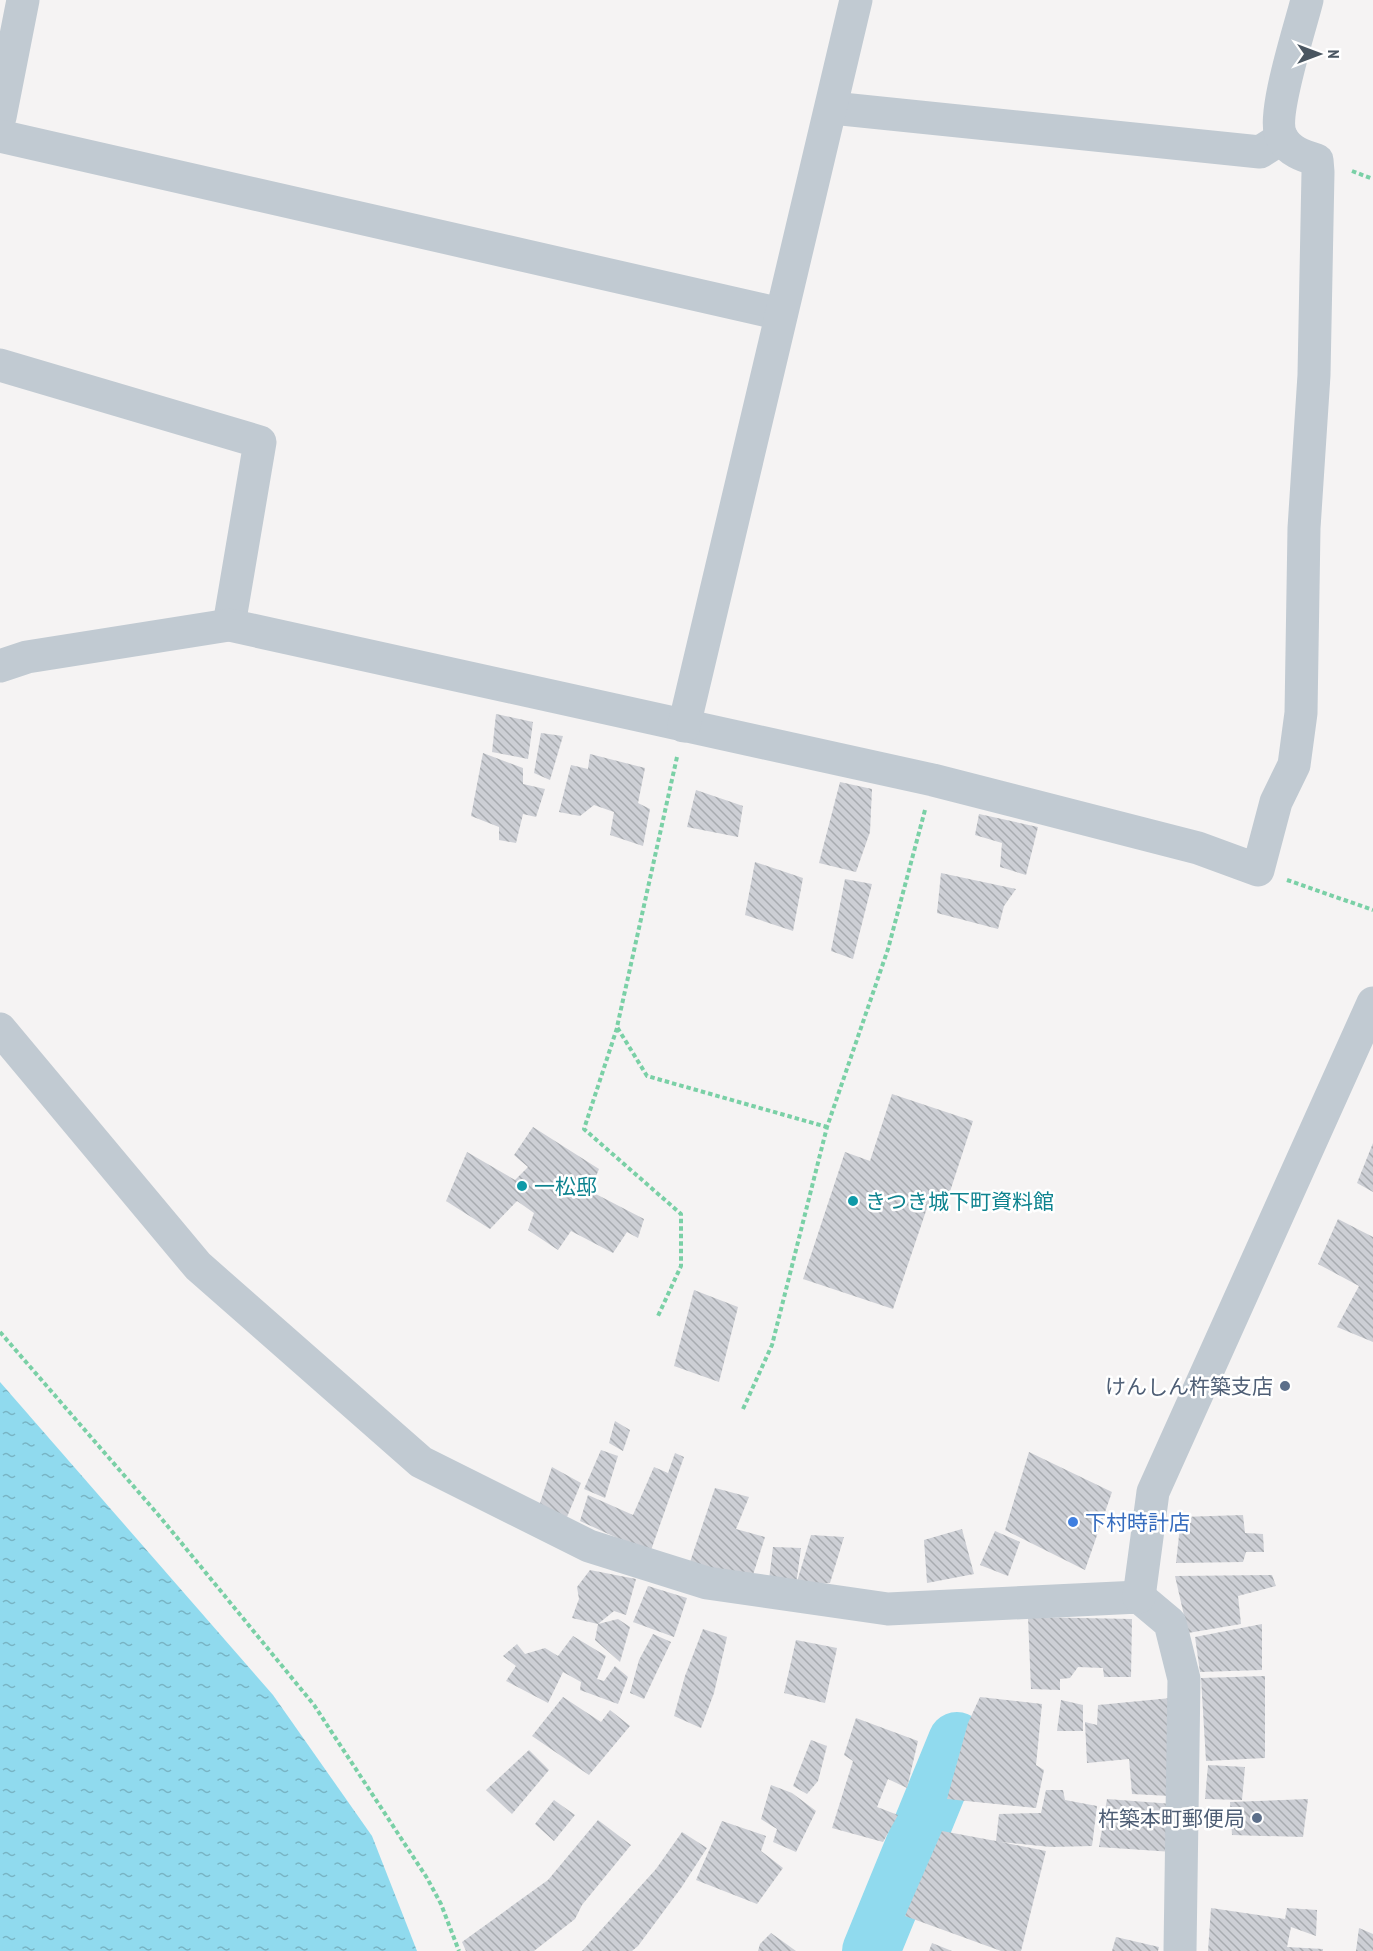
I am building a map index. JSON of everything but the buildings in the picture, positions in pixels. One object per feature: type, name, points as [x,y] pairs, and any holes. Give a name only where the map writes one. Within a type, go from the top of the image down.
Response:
[{"type":"street","points":[[0,117],[23,0]]},
{"type":"street","points":[[684,726],[856,0]]},
{"type":"street","points":[[0,666],[27,657],[229,625],[933,780],[1198,848],[1258,870],[1276,802],[1293,765],[1300,712],[1304,528],[1314,375],[1317,160],[1301,155],[1289,146],[1278,129],[1281,102],[1307,0]]},
{"type":"street","points":[[832,108],[1260,152],[1282,138]]},
{"type":"street","points":[[0,136],[781,314]]},
{"type":"street","points":[[0,365],[260,442],[229,625]]},
{"type":"street","points":[[1139,1597],[1153,1492],[1373,1003]]},
{"type":"street","points":[[0,1029],[198,1266],[421,1462],[589,1546],[706,1582],[888,1609],[1139,1597],[1170,1623],[1184,1679],[1180,1951]]},
{"type":"path","points":[[658,1316],[681,1266],[681,1214],[584,1129],[617,1027],[684,726]]},
{"type":"path","points":[[743,1409],[772,1345],[828,1127],[888,949],[933,780]]},
{"type":"path","points":[[1258,870],[1373,910]]},
{"type":"path","points":[[617,1027],[647,1076],[828,1127]]},
{"type":"path","points":[[0,1332],[160,1518],[314,1705],[427,1878],[441,1905],[459,1951]]},
{"type":"water","points":[[0,1382],[273,1695],[372,1836],[417,1951],[0,1951]]},
{"type":"waterway","points":[[871,1951],[957,1741]]},
{"type":"place","name":"一松邸","points":[[522,1186]]},
{"type":"place","name":"きつき城下町資料館","points":[[853,1201]]},
{"type":"place","name":"けんしん杵築支店","points":[[1285,1386]]},
{"type":"place","name":"下村時計店","points":[[1073,1522]]},
{"type":"place","name":"杵築本町郵便局","points":[[1257,1818]]}]
